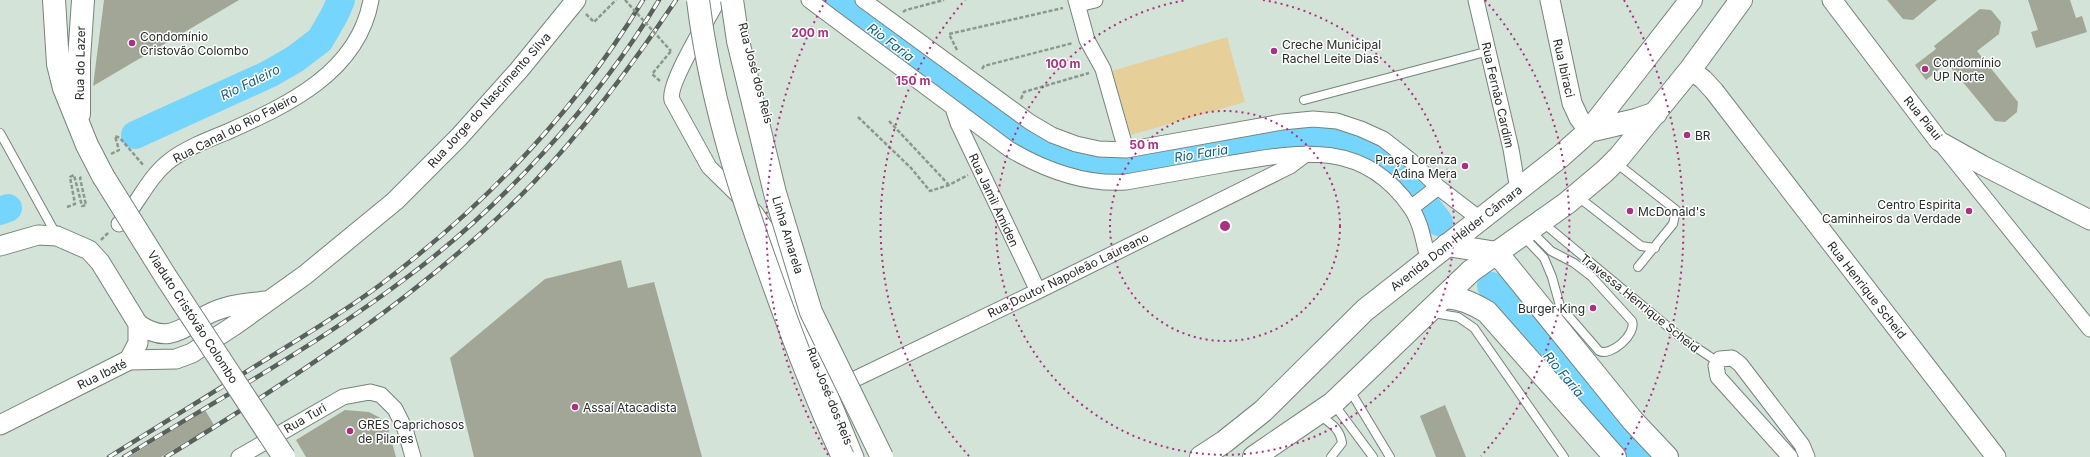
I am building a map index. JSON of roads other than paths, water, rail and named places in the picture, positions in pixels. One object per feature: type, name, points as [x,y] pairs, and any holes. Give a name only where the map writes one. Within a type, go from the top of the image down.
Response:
[{"type":"main road","name":"Rua do Lazer","points":[[54,0],[58,64],[64,88],[99,169]]},
{"type":"main road","name":"Rua do Lazer","points":[[79,125],[79,59],[83,0]]},
{"type":"main road","name":"Avenida Dom Hélder Câmara","points":[[1201,457],[1224,442],[1263,411],[1365,310],[1428,259],[1481,220],[1561,156],[1589,131],[1691,0]]},
{"type":"main road","points":[[1254,457],[1325,408],[1349,388],[1471,271],[1576,196],[1615,162],[1690,70],[1741,0]]},
{"type":"main road","points":[[716,1],[701,25],[720,113],[744,201],[794,343],[820,408],[843,457]]},
{"type":"main road","name":"Linha Amarela","points":[[716,1],[738,41],[775,193],[811,312],[882,457]]},
{"type":"main road","points":[[1589,131],[1636,120],[1656,112]]},
{"type":"main road","name":"Viaduto Cristóvão Colombo","points":[[99,169],[166,277],[284,457]]},
{"type":"main road","points":[[1447,245],[1497,253],[1633,421],[1667,457]]},
{"type":"main road","points":[[1444,297],[1459,298],[1487,312],[1615,457]]},
{"type":"street","name":"Rua Canal do Rio Faleiro","points":[[119,224],[132,210],[154,177],[167,163],[177,156],[297,97],[318,84],[345,56],[357,39],[371,0]]},
{"type":"street","name":"Rua Jorge do Nascimento Silva","points":[[268,301],[305,275],[395,201],[459,137],[519,70],[576,0]]},
{"type":"street","points":[[809,0],[1009,150],[1033,163],[1058,173],[1110,183],[1126,182],[1286,154],[1339,157],[1355,161],[1372,170],[1414,206],[1428,259]]},
{"type":"street","points":[[863,0],[1014,110],[1052,135],[1076,144],[1099,149],[1126,150],[1282,122],[1313,119],[1338,121],[1383,139],[1411,161],[1433,191],[1481,220]]},
{"type":"street","points":[[1095,0],[1077,2],[1087,40],[1103,69],[1126,150]]},
{"type":"street","name":"Rua Fernão Cardim","points":[[1476,0],[1511,149],[1518,190]]},
{"type":"street","name":"Rua Ibiraci","points":[[1550,0],[1572,103],[1579,118],[1589,131]]},
{"type":"street","name":"Rua Piauí","points":[[1832,0],[1939,141],[1982,166],[2090,220]]},
{"type":"street","name":"Rua José dos Reis","points":[[716,1],[683,64],[671,96],[702,157],[717,175],[755,212],[769,232],[828,392],[856,457]]},
{"type":"street","name":"Rua Henrique Scheid","points":[[1690,70],[1703,79],[1714,91],[1996,457]]},
{"type":"street","name":"Rua Jamil Amiden","points":[[953,108],[958,123],[979,169],[1038,291]]},
{"type":"street","points":[[1939,141],[2090,330]]},
{"type":"street","name":"Rua Doutor Napoleão Laureano","points":[[828,392],[1038,291],[1290,166],[1306,154]]},
{"type":"street","points":[[1414,206],[1433,191]]},
{"type":"street","points":[[0,246],[38,235],[58,236],[89,250],[100,262],[138,324],[154,333],[170,334],[182,330],[216,310],[236,305],[268,301]]},
{"type":"street","name":"Rua Ibaté","points":[[0,425],[129,360],[172,359],[185,356],[230,329],[268,301]]},
{"type":"street","points":[[129,360],[138,343],[138,324]]},
{"type":"street","points":[[1790,457],[1718,377],[1716,370],[1720,359],[1728,357],[1740,364],[1802,445],[1807,457]]},
{"type":"street","name":"Rua Turi","points":[[239,457],[343,397],[359,393],[376,393],[386,398],[399,415],[413,457]]},
{"type":"lane","name":"Rua José dos Reis","points":[[716,1],[744,20]]},
{"type":"lane","points":[[1304,100],[1488,51]]},
{"type":"lane","points":[[0,133],[58,236]]},
{"type":"lane","points":[[1615,162],[1676,210],[1673,224],[1638,267]]},
{"type":"lane","points":[[1576,196],[1641,246],[1654,248]]},
{"type":"lane","points":[[773,244],[786,224],[786,197]]},
{"type":"lane","points":[[1531,229],[1551,251],[1574,263],[1591,276],[1632,321],[1634,325],[1631,334],[1610,352],[1602,353],[1596,348],[1558,303],[1552,277],[1531,229]]},
{"type":"lane","name":"Travessa Henrique Scheid","points":[[1531,229],[1564,241],[1679,336],[1718,362]]},
{"type":"lane","points":[[1428,312],[1458,317],[1474,328],[1564,457]]},
{"type":"lane","points":[[1349,388],[1390,457]]},
{"type":"lane","points":[[1325,408],[1341,435],[1342,443],[1331,457]]},
{"type":"lane","points":[[1325,408],[1374,457]]},
{"type":"waterway","name":"Rio Faleiro","points":[[135,135],[269,74],[295,59],[320,40],[341,0]]},
{"type":"waterway","name":"Rio Faria","points":[[835,0],[1013,133],[1044,151],[1082,163],[1120,166],[1306,137],[1338,139],[1368,150],[1398,169],[1439,222]]},
{"type":"waterway","name":"Rio Faleiro","points":[[0,211],[8,208]]},
{"type":"waterway","name":"Rio Faria","points":[[1491,286],[1577,390],[1641,457]]},
{"type":"railway","points":[[109,457],[340,313],[367,295],[418,255],[491,190],[558,118],[617,41],[643,0]]},
{"type":"railway","points":[[124,457],[300,351],[369,305],[438,253],[510,188],[544,152],[606,77],[634,39],[659,0]]},
{"type":"railway","points":[[166,457],[263,396],[359,331],[406,296],[494,221],[555,160],[592,116],[676,0]]},
{"type":"place","name":"Condomínio Cristovão Colombo","points":[[132,43]]},
{"type":"place","name":"Creche Municipal Rachel Leite Dias","points":[[1274,51]]},
{"type":"place","name":"Condomínio UP Norte","points":[[1925,69]]},
{"type":"place","name":"BR","points":[[1687,135]]},
{"type":"place","name":"Praça Lorenza Adina Mera","points":[[1465,166]]},
{"type":"place","name":"McDonald's","points":[[1630,211]]},
{"type":"place","name":"Centro Espirita Caminheiros da Verdade","points":[[1969,211]]},
{"type":"place","name":"Burger King","points":[[1593,308]]},
{"type":"place","name":"Assaí Atacadista","points":[[575,407]]},
{"type":"place","name":"GRES Caprichosos de Pilares","points":[[350,431]]}]
